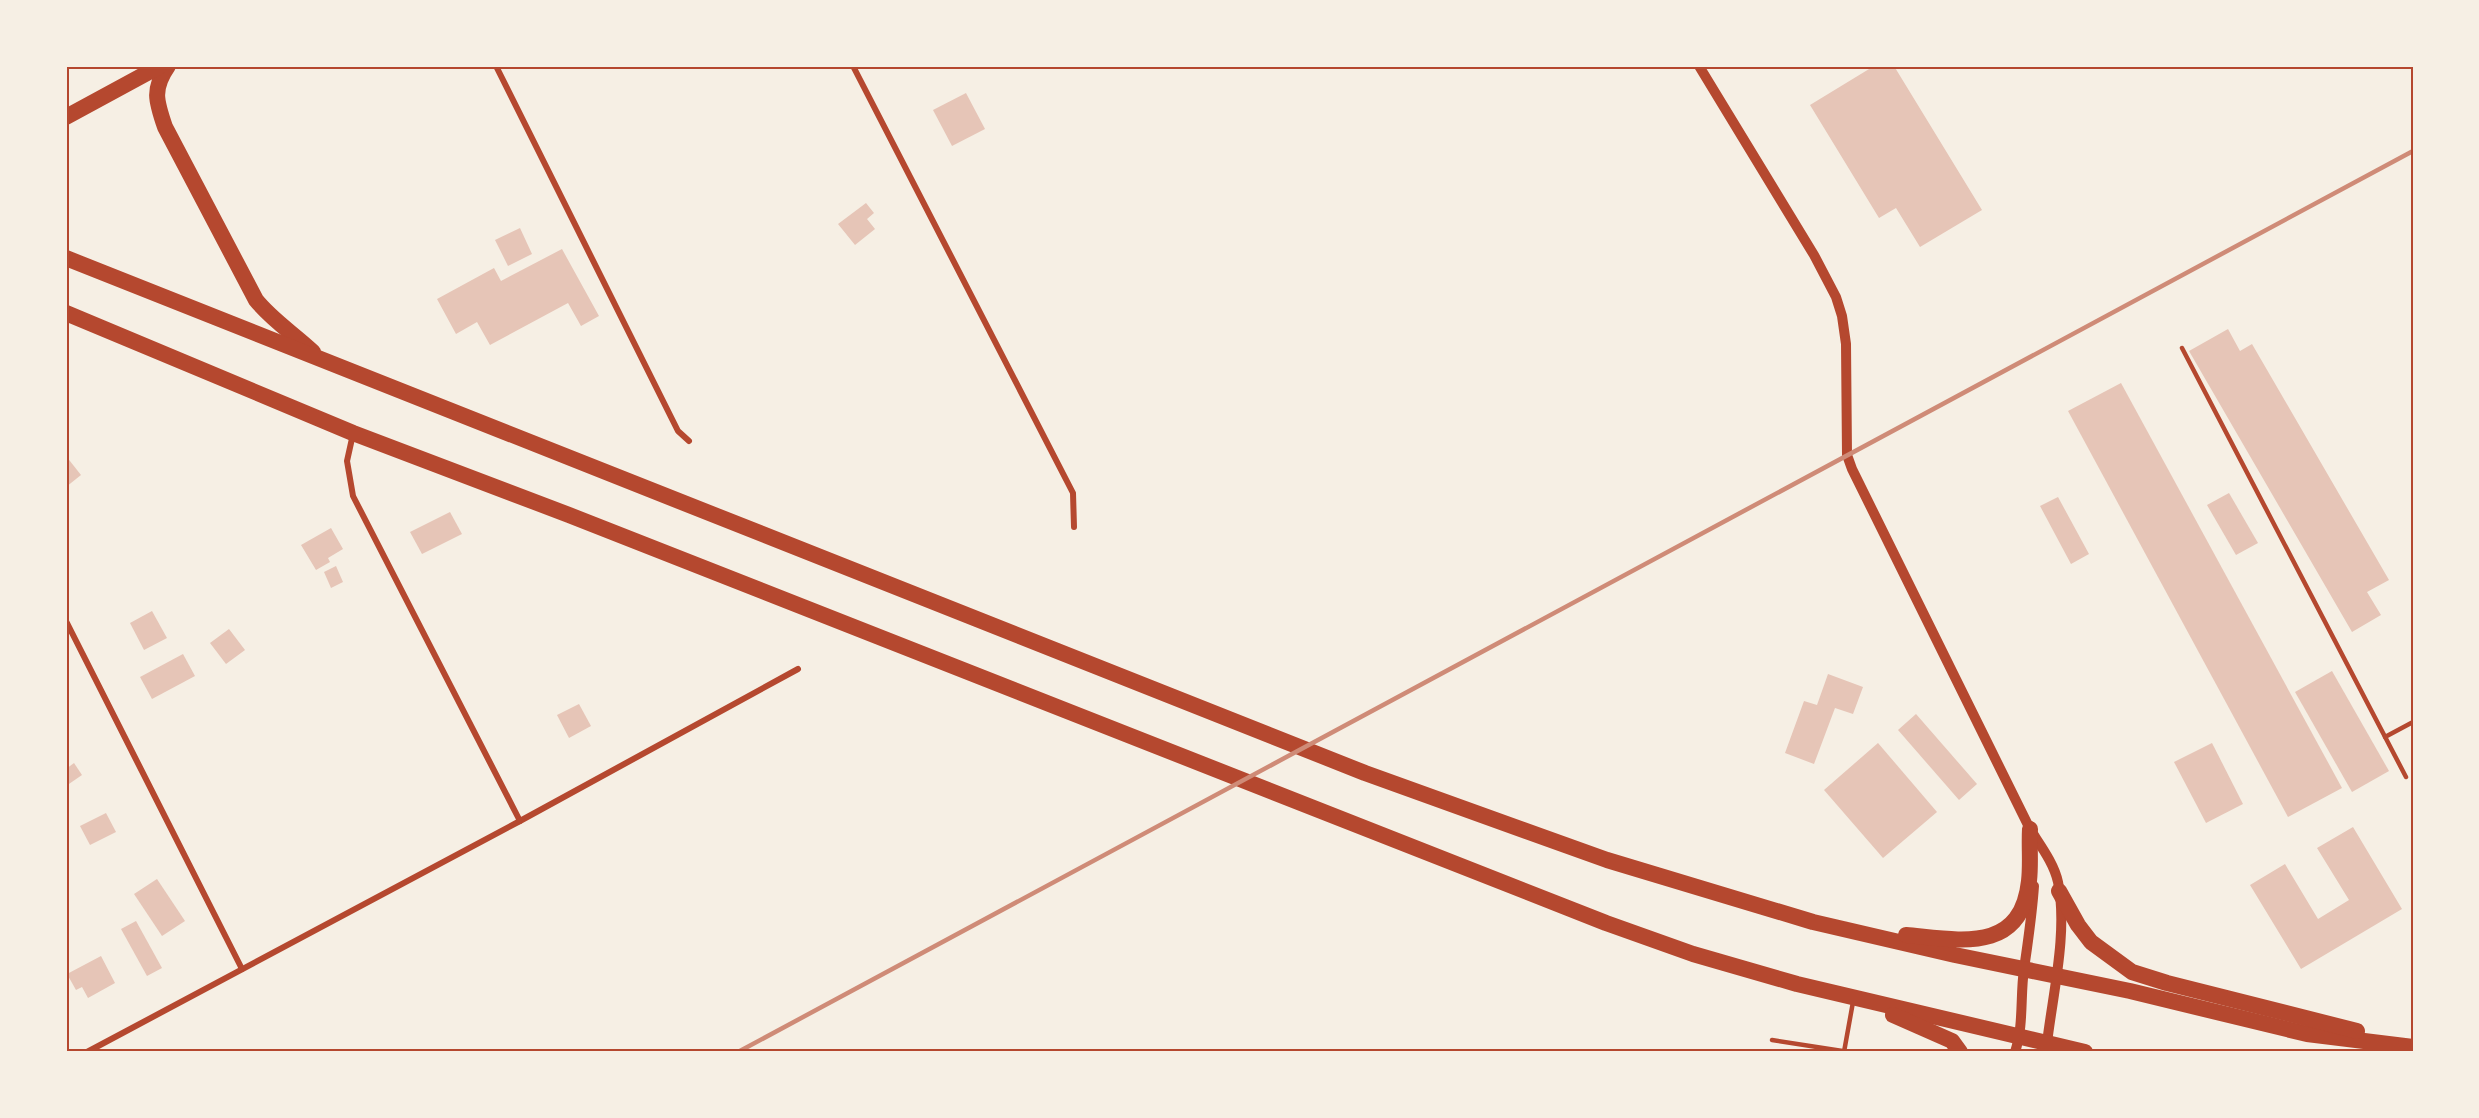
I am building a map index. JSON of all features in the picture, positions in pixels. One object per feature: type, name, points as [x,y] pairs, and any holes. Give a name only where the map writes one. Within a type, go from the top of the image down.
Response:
[{"type":"highway","points":[[66,117],[160,66]]},
{"type":"highway","points":[[168,66],[157,87],[157,104],[165,126],[256,300],[266,312],[321,358]]},
{"type":"highway","points":[[66,258],[1365,773],[1607,860],[1848,930],[2024,970],[2130,991],[2307,1034],[2413,1047]]},
{"type":"highway","points":[[66,313],[353,433],[601,527],[1486,878],[1693,954],[2018,1044],[2085,1052]]},
{"type":"highway","points":[[1848,930],[1966,940],[1984,939],[1999,934],[2012,924],[2026,899],[2030,879],[2030,830]]},
{"type":"highway","points":[[2059,891],[2078,925],[2091,942],[2132,972],[2413,1047]]},
{"type":"highway","points":[[1854,998],[1952,1041],[1960,1052]]},
{"type":"street","points":[[496,66],[678,431],[689,441]]},
{"type":"street","points":[[852,66],[1073,493],[1074,527]]},
{"type":"street","points":[[1699,66],[1814,255],[1836,297],[1842,316],[1846,344],[1847,455],[1852,469],[2030,830],[2047,855],[2058,880],[2061,915],[2045,1047]]},
{"type":"street","points":[[353,433],[347,461],[353,496],[520,821]]},
{"type":"street","points":[[66,621],[242,969]]},
{"type":"street","points":[[87,1052],[520,821],[798,669]]},
{"type":"street","points":[[2018,1044],[2024,970],[2030,945],[2034,875],[2030,830]]},
{"type":"lane","points":[[2182,348],[2406,777]]},
{"type":"lane","points":[[2385,737],[2413,722]]},
{"type":"lane","points":[[1772,1040],[1846,1052],[1854,998]]},
{"type":"lane","points":[[1806,1052],[1807,1046]]},
{"type":"building","points":[[1874,66],[1894,66],[1982,210],[1920,247],[1896,208],[1879,218],[1810,105]]},
{"type":"building","points":[[966,93],[985,129],[952,146],[933,110]]},
{"type":"building","points":[[866,203],[874,213],[867,219],[875,229],[855,245],[838,224]]},
{"type":"building","points":[[520,228],[532,254],[508,266],[495,240]]},
{"type":"building","points":[[562,249],[599,316],[581,326],[568,303],[490,345],[477,322],[456,334],[437,299],[494,268],[501,281]]},
{"type":"building","points":[[2228,329],[2240,351],[2252,344],[2389,580],[2367,592],[2381,615],[2352,632],[2189,351]]},
{"type":"building","points":[[2121,383],[2342,788],[2288,817],[2068,411]]},
{"type":"building","points":[[66,456],[81,475],[66,487]]},
{"type":"building","points":[[2229,493],[2258,543],[2236,555],[2207,505]]},
{"type":"building","points":[[2058,497],[2089,554],[2071,564],[2040,506]]},
{"type":"building","points":[[450,512],[462,534],[422,554],[410,532]]},
{"type":"building","points":[[331,528],[343,549],[328,558],[330,562],[316,570],[301,545]]},
{"type":"building","points":[[336,566],[343,582],[331,588],[324,572]]},
{"type":"building","points":[[152,611],[167,638],[144,650],[130,623]]},
{"type":"building","points":[[229,629],[245,650],[226,664],[210,643]]},
{"type":"building","points":[[183,654],[195,676],[152,699],[140,677]]},
{"type":"building","points":[[2332,671],[2389,771],[2352,792],[2295,692]]},
{"type":"building","points":[[1828,674],[1863,687],[1853,714],[1835,708],[1814,764],[1785,753],[1804,701],[1817,705]]},
{"type":"building","points":[[579,704],[591,726],[569,738],[557,715]]},
{"type":"building","points":[[1916,714],[1977,784],[1959,800],[1898,730]]},
{"type":"building","points":[[1878,743],[1937,812],[1883,858],[1824,790]]},
{"type":"building","points":[[2212,743],[2243,804],[2206,823],[2174,762]]},
{"type":"building","points":[[74,763],[82,775],[66,786],[66,769]]},
{"type":"building","points":[[106,813],[116,832],[90,845],[80,826]]},
{"type":"building","points":[[2353,827],[2402,909],[2301,969],[2250,885],[2285,864],[2318,919],[2349,900],[2317,848]]},
{"type":"building","points":[[157,879],[185,921],[162,936],[134,894]]},
{"type":"building","points":[[136,921],[162,968],[147,976],[121,929]]},
{"type":"building","points":[[101,956],[115,983],[88,998],[82,987],[76,990],[67,974]]},
{"type":"railway","points":[[738,1052],[2413,151]]}]
